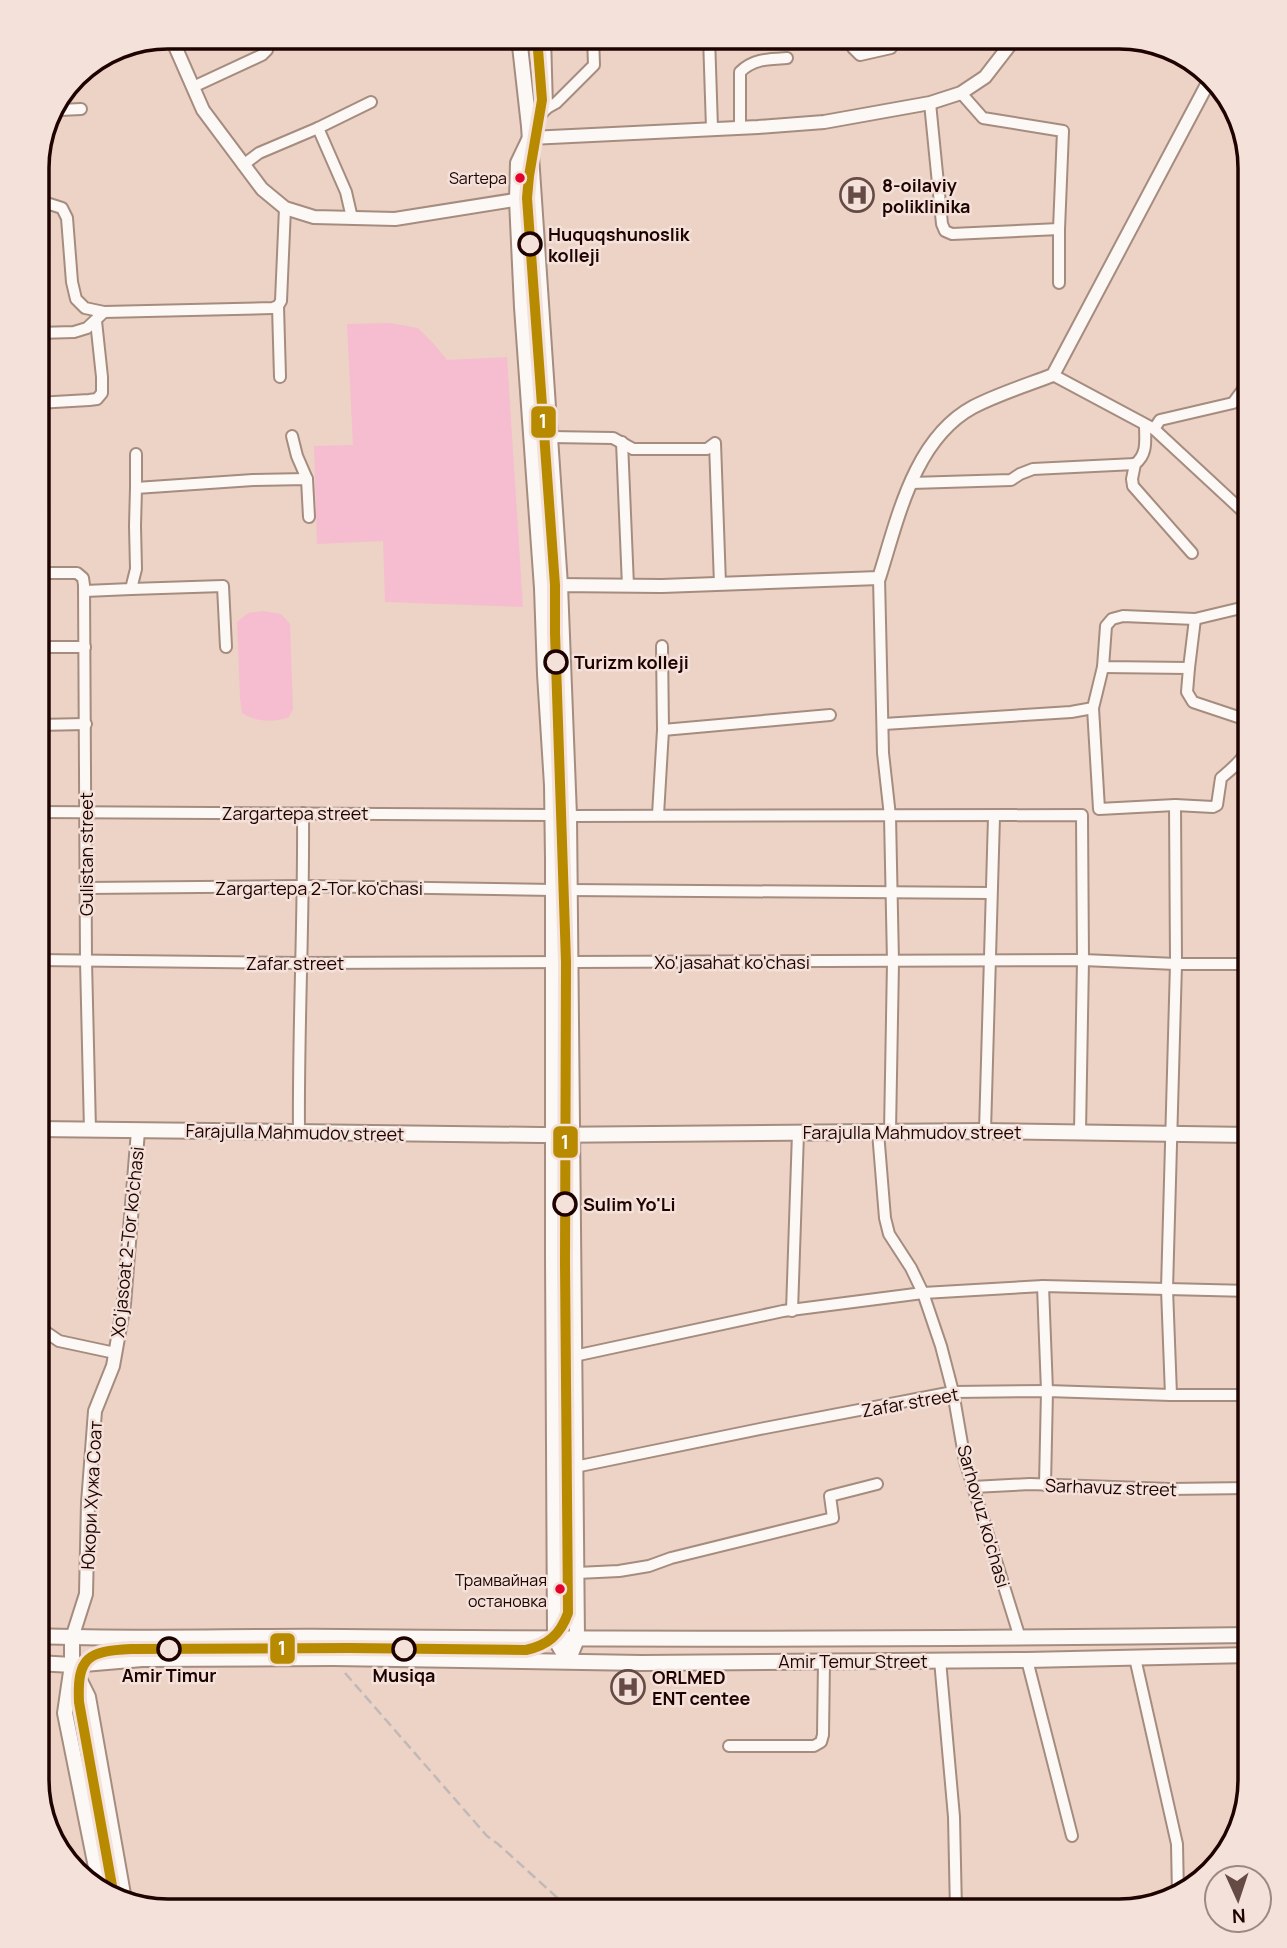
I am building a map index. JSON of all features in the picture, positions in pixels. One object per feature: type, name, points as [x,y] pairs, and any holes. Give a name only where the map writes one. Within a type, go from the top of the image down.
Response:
[{"type":"main road","points":[[520,49],[534,198],[560,585],[569,816],[577,1639],[568,1661]]},
{"type":"main road","points":[[529,132],[518,163],[517,200],[542,588],[552,815],[555,1639],[568,1661]]},
{"type":"main road","name":"Farajulla Mahmudov street","points":[[49,1129],[553,1135],[985,1131],[1238,1135]]},
{"type":"main road","name":"Amir Temur Street","points":[[49,1637],[577,1639],[1238,1635]]},
{"type":"main road","points":[[72,1638],[72,1665],[65,1713],[98,1875]]},
{"type":"main road","name":"Amir Temur Street","points":[[49,1664],[72,1665],[142,1658],[642,1663],[1238,1656]]},
{"type":"main road","points":[[72,1665],[88,1696],[122,1889]]},
{"type":"street","points":[[176,49],[203,110],[262,189],[285,208],[314,218],[395,219],[534,198]]},
{"type":"street","points":[[193,87],[262,55],[267,49]]},
{"type":"street","points":[[545,49],[547,108]]},
{"type":"street","points":[[529,132],[547,108],[556,103],[594,65],[593,49]]},
{"type":"street","points":[[709,49],[712,128]]},
{"type":"street","points":[[854,49],[860,55],[887,49]]},
{"type":"street","points":[[529,132],[740,128],[824,122],[930,103],[961,93],[985,77],[1007,49]]},
{"type":"street","points":[[740,128],[740,72],[754,62],[787,58]]},
{"type":"street","points":[[884,1132],[892,962],[890,816],[883,753],[879,578],[911,484],[925,454],[938,435],[973,407],[1054,375],[1206,87]]},
{"type":"street","points":[[961,93],[983,118],[1063,131],[1059,283]]},
{"type":"street","points":[[243,165],[259,153],[371,102]]},
{"type":"street","points":[[930,103],[942,224],[945,231],[952,234],[1059,229]]},
{"type":"street","points":[[65,110],[81,109]]},
{"type":"street","points":[[318,128],[346,192],[352,218]]},
{"type":"street","points":[[49,204],[62,208],[66,218],[72,282],[76,299],[85,308],[104,312],[278,306]]},
{"type":"street","points":[[280,377],[278,306],[281,301],[285,208]]},
{"type":"street","points":[[49,333],[74,332],[87,328],[104,312]]},
{"type":"street","points":[[49,402],[89,400],[102,393],[103,377],[96,321]]},
{"type":"street","points":[[1054,375],[1150,427],[1238,507]]},
{"type":"street","points":[[911,484],[1011,480],[1033,469],[1135,464],[1145,452],[1150,427],[1160,420],[1233,403],[1238,396]]},
{"type":"street","points":[[292,436],[307,479],[309,517]]},
{"type":"street","points":[[550,437],[612,438],[633,449],[707,449],[715,443],[720,584]]},
{"type":"street","points":[[622,442],[628,586]]},
{"type":"street","points":[[131,589],[136,569],[136,454]]},
{"type":"street","points":[[1135,464],[1133,486],[1192,553]]},
{"type":"street","points":[[136,488],[307,479]]},
{"type":"street","name":"Gulistan street","points":[[49,573],[77,573],[83,578],[85,591],[86,961],[90,1130]]},
{"type":"street","points":[[542,588],[550,585],[628,586],[879,578]]},
{"type":"street","points":[[85,591],[223,586],[226,647]]},
{"type":"street","points":[[1238,609],[1195,619],[1123,616],[1112,619],[1107,626],[1103,667],[1093,708],[1099,809],[1175,805],[1213,807],[1217,805],[1221,778],[1238,763]]},
{"type":"street","points":[[1195,619],[1186,692],[1193,702],[1238,718]]},
{"type":"street","points":[[658,815],[663,730],[662,646]]},
{"type":"street","points":[[49,647],[85,647]]},
{"type":"street","points":[[1103,667],[1189,668]]},
{"type":"street","points":[[884,724],[1071,712],[1093,708]]},
{"type":"street","points":[[663,730],[830,715]]},
{"type":"street","points":[[49,725],[86,724]]},
{"type":"street","points":[[1171,1395],[1167,1289],[1176,964],[1175,805]]},
{"type":"street","name":"Zargartepa street","points":[[49,812],[552,815]]},
{"type":"street","points":[[299,1133],[303,813]]},
{"type":"street","points":[[569,816],[1082,816],[1080,1132]]},
{"type":"street","points":[[985,1131],[994,817]]},
{"type":"street","name":"Zargartepa 2-Tor ko'chasi","points":[[86,888],[304,886],[553,890]]},
{"type":"street","points":[[569,890],[992,893]]},
{"type":"street","name":"Zafar street","points":[[49,960],[571,962]]},
{"type":"street","name":"Xo'jasahat ko'chasi","points":[[571,962],[1083,960],[1238,964]]},
{"type":"street","name":"Xo'jasoat 2-Tor ko'chasi","points":[[115,1353],[124,1304],[138,1131]]},
{"type":"street","name":"Sarhovuz ko'chasi","points":[[884,1132],[885,1218],[889,1234],[923,1293],[941,1346],[953,1392],[965,1461],[1020,1638]]},
{"type":"street","points":[[792,1311],[798,1133]]},
{"type":"street","points":[[1043,1286],[1047,1391],[1045,1485]]},
{"type":"street","points":[[574,1356],[783,1311],[923,1293],[1043,1286],[1238,1291]]},
{"type":"street","points":[[49,1334],[59,1341],[115,1353]]},
{"type":"street","name":"Юкори Хужа Соат","points":[[72,1638],[86,1594],[94,1411],[107,1382],[115,1353]]},
{"type":"street","name":"Zafar street","points":[[575,1467],[953,1392],[1238,1395]]},
{"type":"street","points":[[577,1573],[649,1566],[671,1558],[834,1518],[830,1496],[877,1484]]},
{"type":"street","name":"Sarhavuz street","points":[[973,1487],[1045,1485],[1238,1488]]},
{"type":"street","points":[[1135,1658],[1177,1844],[1178,1884]]},
{"type":"street","points":[[940,1660],[954,1817],[956,1899]]},
{"type":"street","points":[[1027,1660],[1072,1836]]},
{"type":"street","points":[[729,1746],[814,1746],[821,1742],[824,1661]]},
{"type":"shaded area","points":[[390,323],[418,328],[447,360],[507,357],[523,607],[385,602],[383,541],[317,544],[314,446],[353,445],[347,324]]},
{"type":"shaded area","points":[[263,611],[281,614],[290,624],[293,709],[289,717],[265,721],[242,713],[237,622],[248,613]]},
{"type":"railway","points":[[345,1673],[487,1836],[559,1899]]},
{"type":"transit line","name":"1","points":[[112,1885],[79,1702],[80,1675],[88,1659],[104,1652],[131,1649],[526,1650],[552,1638],[568,1613],[566,962],[555,585],[527,198],[542,100],[538,49]]},
{"type":"place","name":"Sartepa","points":[[520,178]]},
{"type":"place","name":"8-oilaviy poliklinika","points":[[857,195]]},
{"type":"place","name":"Huquqshunoslik kolleji","points":[[530,244]]},
{"type":"place","name":"Turizm kolleji","points":[[556,662]]},
{"type":"place","name":"Sulim Yo'Li","points":[[565,1204]]},
{"type":"place","name":"Трамвайная остановка","points":[[560,1589]]},
{"type":"place","name":"Amir Timur","points":[[169,1649]]},
{"type":"place","name":"Musiqa","points":[[404,1649]]},
{"type":"place","name":"ORLMED ENT centee","points":[[628,1687]]}]
